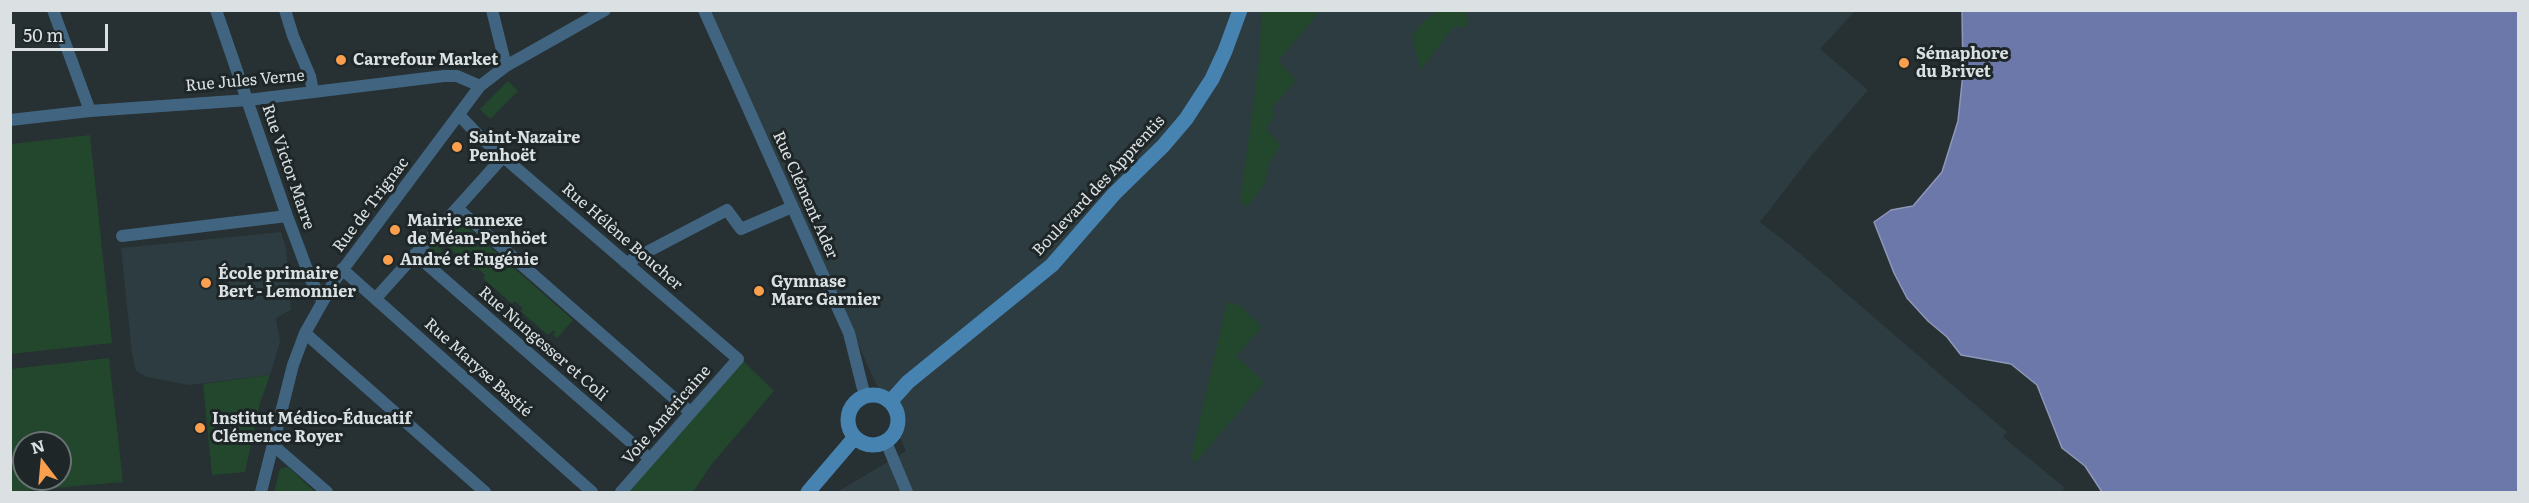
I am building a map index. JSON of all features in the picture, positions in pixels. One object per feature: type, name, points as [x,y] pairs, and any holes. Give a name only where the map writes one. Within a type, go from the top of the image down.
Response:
[{"type":"main road","name":"Boulevard des Apprentis","points":[[890,402],[908,382],[1052,265],[1114,194],[1163,146],[1186,119],[1212,79],[1240,10]]},
{"type":"main road","points":[[879,396],[890,402],[898,416],[898,423],[896,430],[886,442],[870,445],[855,437],[850,430],[849,414],[852,407],[865,397],[879,396]]},
{"type":"main road","points":[[807,492],[855,437]]},
{"type":"street","points":[[53,10],[90,111]]},
{"type":"street","name":"Rue Victor Marre","points":[[216,10],[287,216],[311,280],[322,300]]},
{"type":"street","points":[[285,10],[310,76],[313,91]]},
{"type":"street","points":[[492,10],[506,66]]},
{"type":"street","name":"Rue de Trignac","points":[[261,492],[293,365],[304,333],[342,269],[480,86],[506,66],[605,10]]},
{"type":"street","name":"Rue Clément Ader","points":[[705,10],[849,333],[865,397]]},
{"type":"street","name":"Rue Jules Verne","points":[[10,120],[90,111],[248,100],[444,76],[457,76],[480,86]]},
{"type":"street","name":"Rue Hélène Boucher","points":[[459,115],[503,157],[738,359]]},
{"type":"street","points":[[376,298],[503,157]]},
{"type":"street","points":[[626,263],[727,210],[741,229],[792,207]]},
{"type":"street","points":[[457,208],[690,412]]},
{"type":"street","points":[[122,236],[287,216]]},
{"type":"street","name":"Rue Nungesser et Coli","points":[[415,254],[649,458]]},
{"type":"street","name":"Rue Maryse Bastié","points":[[342,269],[592,492]]},
{"type":"street","points":[[304,333],[485,492]]},
{"type":"street","name":"Voie Américaine","points":[[621,492],[738,359]]},
{"type":"street","points":[[886,442],[907,492]]},
{"type":"street","points":[[274,446],[327,492]]},
{"type":"shaded area","points":[[709,11],[1855,11],[1820,49],[1868,90],[1812,155],[1760,222],[1796,250],[2007,432],[2003,437],[2065,488],[2061,492],[837,492],[906,451]]},
{"type":"shaded area","name":"École primaire Bert - Lemonnier","points":[[281,232],[286,248],[291,310],[276,318],[280,342],[270,375],[189,385],[147,377],[136,371],[121,248]]},
{"type":"green space","points":[[1261,11],[1320,11],[1278,61],[1296,80],[1271,109],[1275,114],[1266,129],[1281,145],[1269,163],[1265,183],[1247,207],[1240,201],[1260,57]]},
{"type":"green space","points":[[1438,11],[1466,11],[1468,27],[1453,27],[1421,70],[1412,36],[1425,20]]},
{"type":"green space","points":[[508,81],[518,91],[490,119],[480,109]]},
{"type":"green space","points":[[90,135],[112,343],[11,354],[11,144]]},
{"type":"green space","points":[[457,218],[573,320],[557,338],[553,335],[554,330],[548,335],[520,311],[523,308],[515,301],[512,304],[483,278],[485,275],[477,268],[474,271],[446,245],[453,237],[449,234],[438,246],[442,251],[435,260],[426,252]]},
{"type":"green space","points":[[1227,302],[1240,306],[1262,327],[1236,356],[1264,382],[1196,462],[1191,459]]},
{"type":"green space","points":[[109,358],[123,482],[72,487],[72,431],[12,431],[12,491],[22,491],[11,492],[11,369]]},
{"type":"green space","points":[[743,361],[774,391],[711,465],[693,492],[624,492]]},
{"type":"green space","points":[[270,375],[260,403],[245,472],[212,475],[203,384]]},
{"type":"green space","points":[[288,467],[315,492],[274,492],[280,469]]},
{"type":"water","points":[[1962,11],[2518,11],[2518,492],[2102,492],[2085,466],[2062,448],[2037,385],[2011,364],[1961,355],[1947,337],[1928,321],[1907,298],[1894,273],[1874,222],[1891,210],[1913,206],[1942,172],[1958,121],[1963,73]]},
{"type":"place","name":"Carrefour Market","points":[[341,60]]},
{"type":"place","name":"Sémaphore du Brivet","points":[[1904,63]]},
{"type":"place","name":"Saint-Nazaire Penhoët","points":[[457,147]]},
{"type":"place","name":"Mairie annexe de Méan-Penhöet","points":[[395,230]]},
{"type":"place","name":"André et Eugénie","points":[[388,260]]},
{"type":"place","name":"École primaire Bert - Lemonnier","points":[[206,283]]},
{"type":"place","name":"Gymnase Marc Garnier","points":[[759,291]]},
{"type":"place","name":"Institut Médico-Éducatif Clémence Royer","points":[[200,428]]}]
